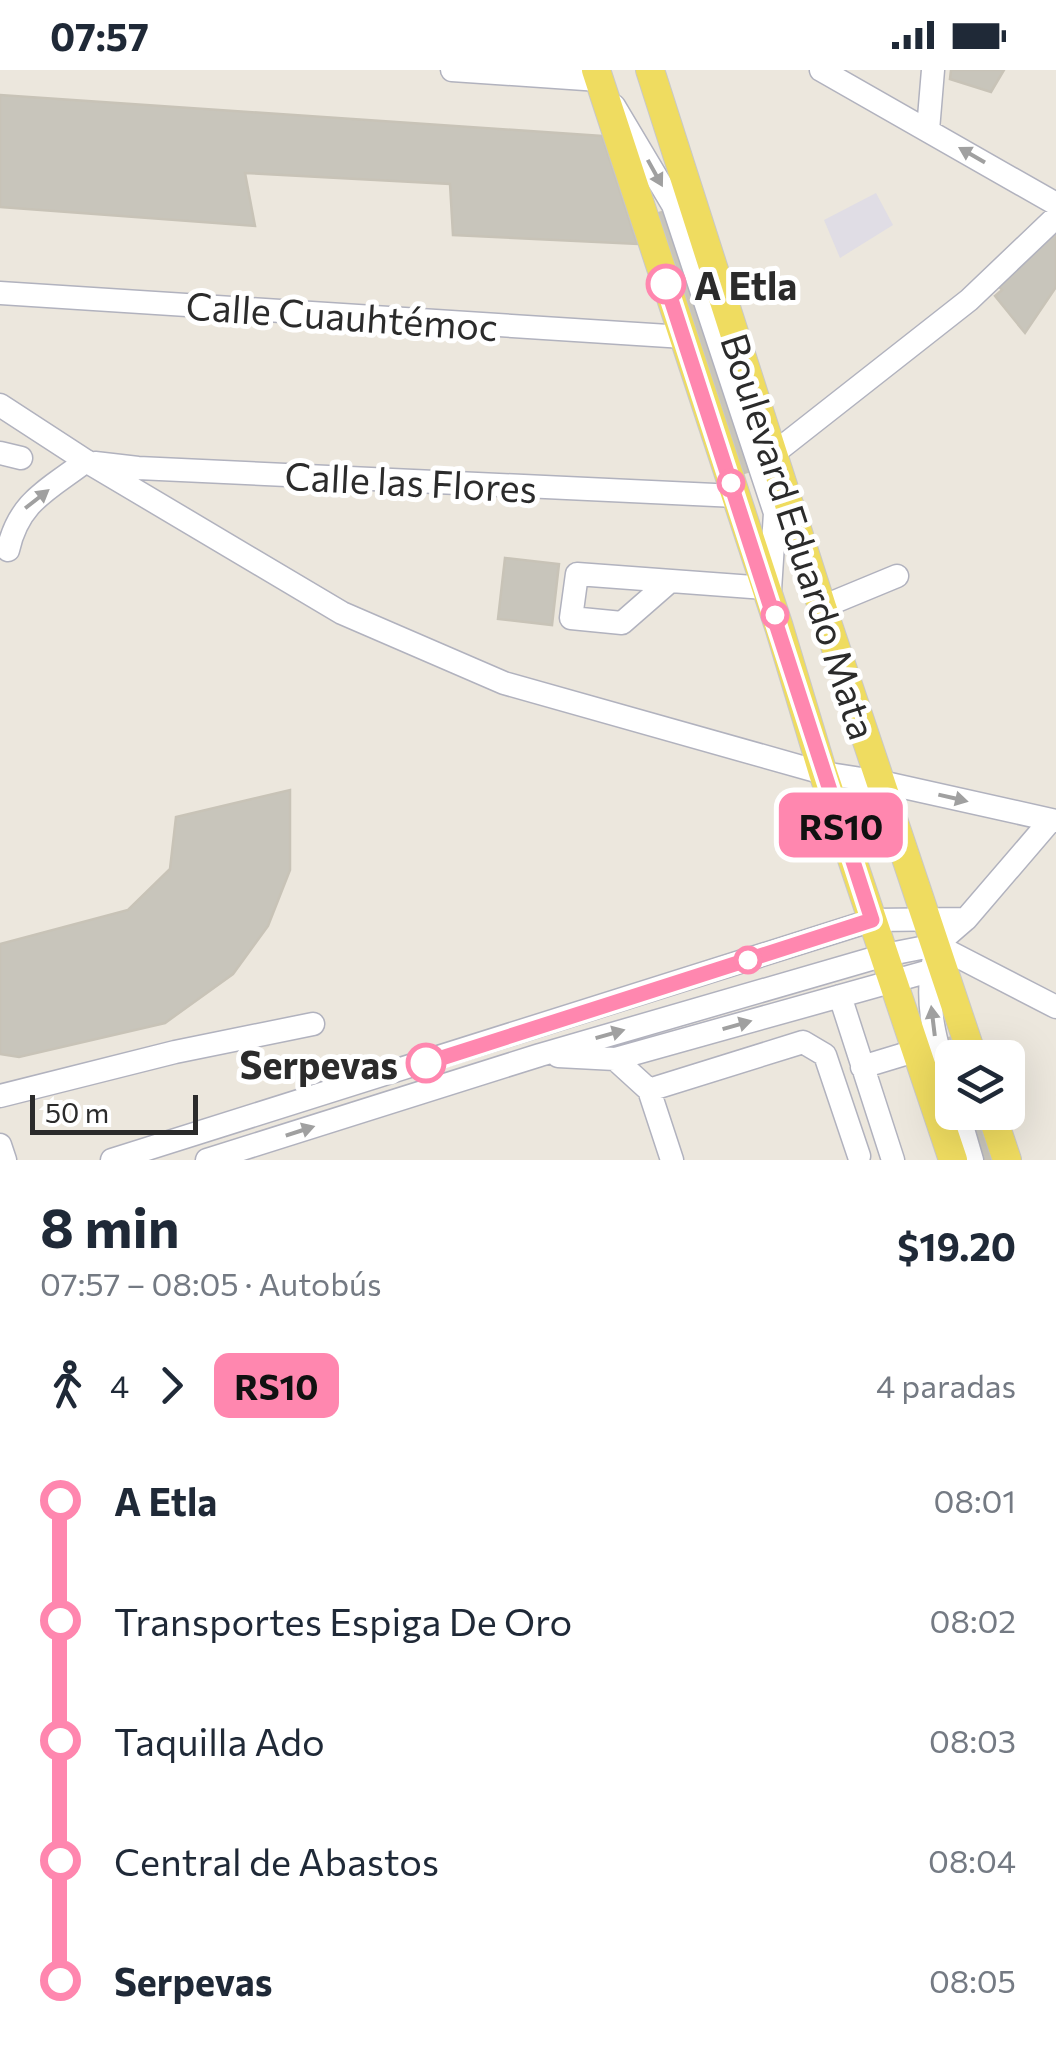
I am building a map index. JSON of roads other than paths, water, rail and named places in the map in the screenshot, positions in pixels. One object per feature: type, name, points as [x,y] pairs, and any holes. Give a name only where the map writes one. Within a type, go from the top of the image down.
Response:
[{"type":"main road","name":"Boulevard Eduardo Mata","points":[[650,70],[822,608],[967,1040]]},
{"type":"main road","name":"Boulevard Eduardo Mata","points":[[600,80],[823,772],[953,1160]]},
{"type":"main road","points":[[997,1130],[1007,1160]]},
{"type":"street","points":[[452,70],[600,80],[673,205],[776,513],[768,593],[669,582]]},
{"type":"street","points":[[821,70],[1056,204]]},
{"type":"street","points":[[928,130],[933,70]]},
{"type":"street","points":[[772,454],[968,300],[1056,218]]},
{"type":"street","name":"Calle Cuauhtémoc","points":[[0,293],[684,337]]},
{"type":"street","points":[[0,405],[86,462],[342,614],[504,683],[823,772],[1053,820],[935,950],[889,967],[540,1054],[207,1160]]},
{"type":"street","points":[[8,550],[24,508],[86,462]]},
{"type":"street","name":"Calle las Flores","points":[[86,462],[138,468],[736,496]]},
{"type":"street","points":[[822,608],[897,576]]},
{"type":"street","points":[[112,1160],[872,920],[1056,1007]]},
{"type":"street","points":[[935,950],[928,980],[935,1040]]},
{"type":"street","points":[[540,1054],[615,1059],[840,996],[889,967]]},
{"type":"street","points":[[840,996],[893,1160]]},
{"type":"street","points":[[0,1096],[174,1052],[313,1024]]},
{"type":"street","points":[[649,1090],[803,1042],[825,1055],[856,1159]]},
{"type":"street","points":[[862,1067],[918,1050]]},
{"type":"street","points":[[615,1059],[649,1090],[672,1160]]},
{"type":"street","points":[[963,1130],[972,1160]]},
{"type":"street","points":[[0,1145],[4,1160]]},
{"type":"place","name":"A Etla","points":[[666,284]]},
{"type":"place","name":"Serpevas","points":[[426,1063]]}]
